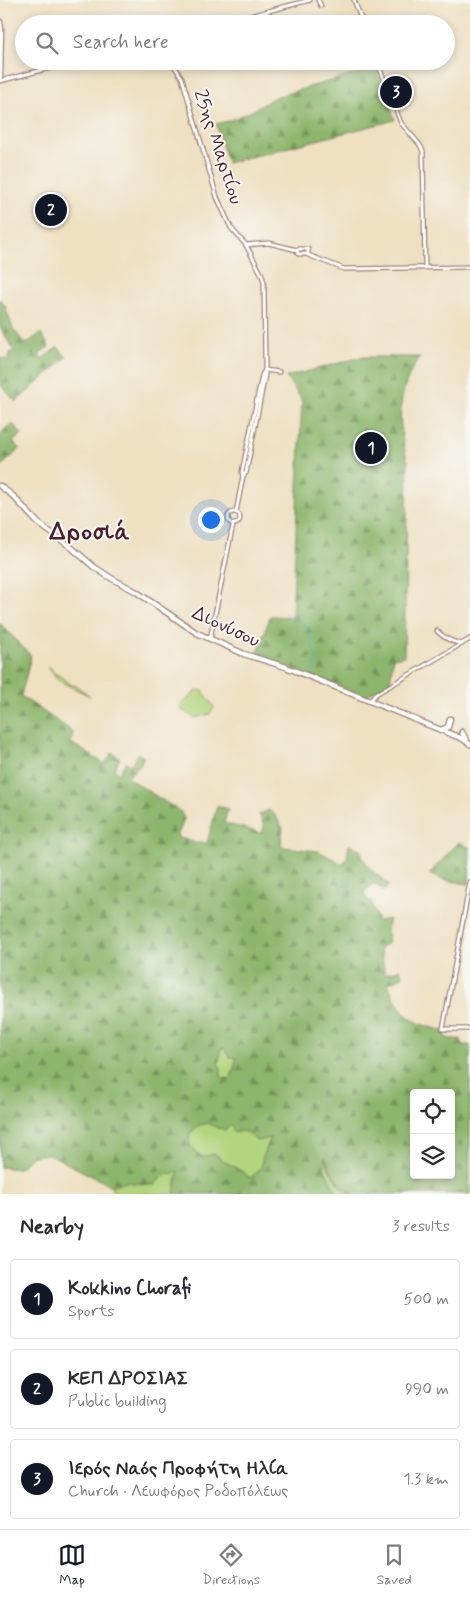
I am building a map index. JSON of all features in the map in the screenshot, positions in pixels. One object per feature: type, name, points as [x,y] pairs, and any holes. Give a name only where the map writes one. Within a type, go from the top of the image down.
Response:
[{"type":"main road","points":[[0,22],[0,79]]},
{"type":"main road","name":"Διονύσου","points":[[0,486],[13,496],[31,518],[42,527],[104,574],[135,591],[176,621],[210,639],[251,656],[286,667],[468,742]]},
{"type":"main road","points":[[441,730],[448,727],[450,720]]},
{"type":"main road","points":[[462,732],[468,742]]},
{"type":"street","points":[[253,15],[310,0]]},
{"type":"street","points":[[318,0],[321,6]]},
{"type":"street","points":[[354,0],[360,15]]},
{"type":"street","points":[[0,79],[8,79],[42,70]]},
{"type":"street","name":"25ης Μαρτίου","points":[[176,70],[182,78],[216,195],[231,228],[246,245],[262,275],[264,283],[265,370]]},
{"type":"street","points":[[380,70],[401,123],[423,151],[425,267]]},
{"type":"street","points":[[246,245],[269,243],[297,250],[298,254],[308,254],[344,269],[470,267]]},
{"type":"street","points":[[236,512],[243,476],[242,472],[262,375],[265,370],[279,372]]},
{"type":"street","points":[[233,525],[237,524],[241,518],[236,512]]},
{"type":"street","points":[[233,525],[229,522],[228,518],[230,513],[236,512]]},
{"type":"street","points":[[210,639],[233,525]]},
{"type":"street","points":[[437,631],[452,642],[462,644]]},
{"type":"street","points":[[370,701],[376,694],[470,639]]},
{"type":"street","points":[[470,882],[443,1029],[470,1028]]},
{"type":"green space","points":[[368,70],[376,70],[395,120],[227,163],[216,124],[252,111],[275,97]]},
{"type":"green space","points":[[0,299],[5,305],[13,329],[26,344],[41,333],[49,347],[39,354],[42,359],[58,347],[67,357],[16,402],[0,384],[0,358],[8,360],[10,353],[14,351],[0,327]]},
{"type":"green space","points":[[362,357],[420,357],[406,382],[401,408],[402,435],[408,462],[404,656],[393,658],[390,683],[365,696],[257,655],[270,616],[292,617],[302,400],[286,377]]},
{"type":"green space","points":[[12,423],[22,434],[13,442],[20,449],[0,467],[0,434]]},
{"type":"green space","points":[[0,623],[31,656],[21,696],[73,732],[71,743],[105,764],[112,753],[120,758],[114,769],[119,773],[126,762],[131,765],[138,754],[144,757],[139,767],[137,766],[128,778],[181,812],[184,819],[177,837],[196,843],[207,843],[217,806],[228,809],[224,823],[262,833],[264,827],[259,814],[269,810],[283,828],[281,843],[283,847],[318,851],[343,864],[347,858],[349,845],[360,849],[367,865],[389,885],[384,891],[374,883],[364,892],[368,900],[371,901],[378,921],[389,919],[387,928],[389,943],[380,948],[385,974],[400,969],[403,977],[388,983],[397,1002],[402,1010],[415,1021],[443,1030],[447,1039],[461,1039],[462,1045],[470,1045],[470,1194],[350,1194],[334,1178],[325,1157],[324,1168],[337,1194],[174,1194],[178,1172],[164,1175],[154,1185],[126,1182],[111,1186],[49,1154],[33,1156],[18,1169],[0,1167]],"holes":[[[224,1048],[230,1057],[236,1057],[230,1079],[221,1077],[221,1067],[218,1064],[220,1049]],[[208,1123],[226,1130],[230,1124],[234,1133],[241,1131],[247,1133],[257,1141],[271,1138],[263,1155],[261,1169],[250,1178],[215,1154],[202,1157],[190,1146],[189,1134],[199,1125]]]},
{"type":"green space","points":[[49,666],[56,675],[58,674],[90,696],[61,682],[47,668]]},
{"type":"green space","points":[[198,690],[203,691],[214,707],[210,714],[195,718],[182,710],[180,705]]},
{"type":"green space","points":[[459,842],[470,848],[469,884],[443,880],[429,874]]},
{"type":"green space","points":[[225,1048],[236,1057],[230,1079],[221,1077],[218,1065],[220,1049]]},
{"type":"green space","points":[[208,1123],[218,1128],[230,1124],[241,1130],[271,1138],[263,1155],[261,1169],[250,1178],[215,1154],[202,1157],[190,1146],[189,1134],[199,1125]]},
{"type":"green space","points":[[324,1155],[329,1169],[341,1187],[350,1194],[337,1194],[324,1168]]},
{"type":"green space","points":[[179,1172],[174,1194],[114,1194],[111,1186],[126,1182],[154,1185],[164,1175]]},
{"type":"waterway","points":[[290,614],[304,624],[317,656],[312,675]]},
{"type":"place","name":"Ιερός Ναός Προφήτη Ηλία","points":[[396,92]]},
{"type":"place","name":"ΚΕΠ ΔΡΟΣΙΑΣ","points":[[51,210]]},
{"type":"place","name":"Kokkino Chorafi","points":[[371,448]]},
{"type":"district","name":"Δροσιά","points":[[90,532]]}]
